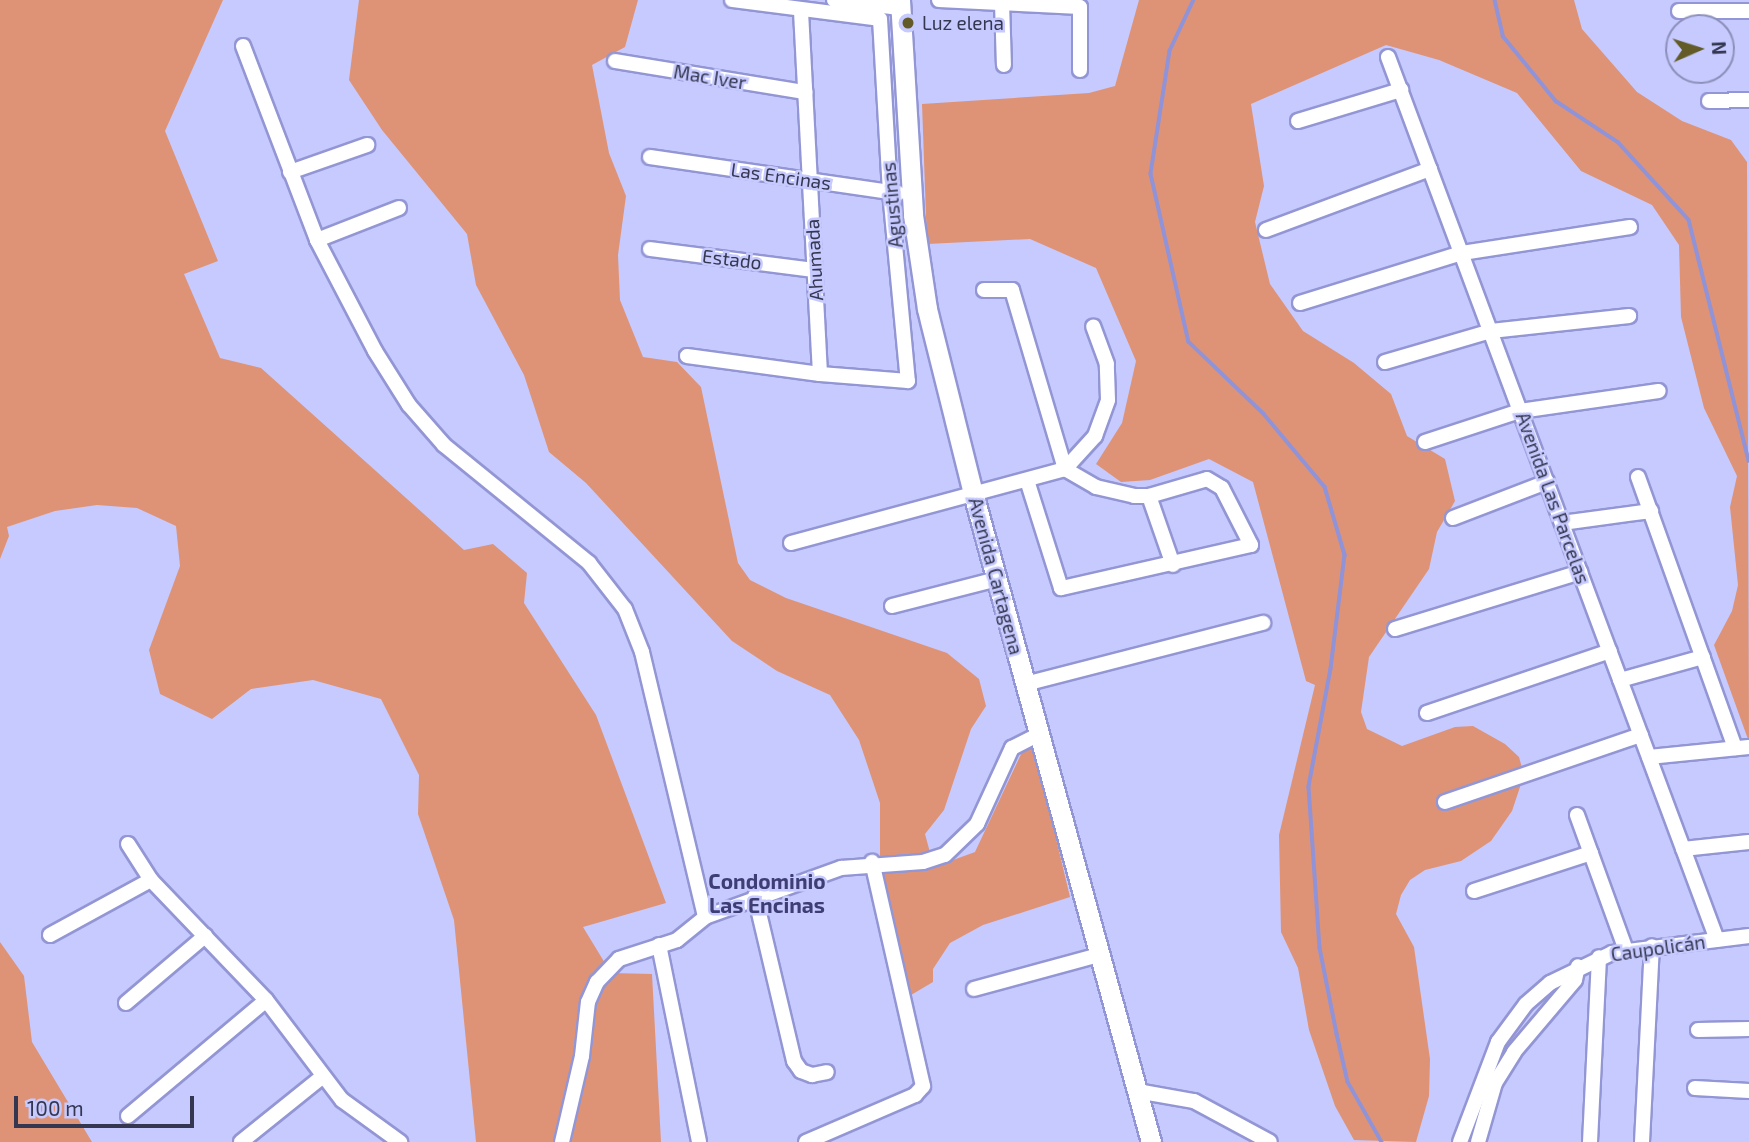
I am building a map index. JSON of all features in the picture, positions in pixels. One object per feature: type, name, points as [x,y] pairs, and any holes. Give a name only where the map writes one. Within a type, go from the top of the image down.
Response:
[{"type":"main road","name":"Avenida Cartagena","points":[[900,4],[912,195],[927,310],[973,493],[1151,1142]]},
{"type":"street","points":[[732,0],[801,12]]},
{"type":"street","points":[[834,0],[900,4]]},
{"type":"street","points":[[939,0],[1080,6],[1080,70]]},
{"type":"street","points":[[1002,3],[1004,65]]},
{"type":"street","points":[[1679,11],[1749,11]]},
{"type":"street","name":"Ahumada","points":[[801,12],[820,374]]},
{"type":"street","name":"Agustinas","points":[[801,12],[880,19],[890,192],[908,381],[820,374]]},
{"type":"street","points":[[243,46],[317,240],[375,351],[425,426],[589,563],[625,609],[642,652],[705,917]]},
{"type":"street","name":"Avenida Las Parcelas","points":[[1388,57],[1717,940]]},
{"type":"street","name":"Mac Iver","points":[[615,61],[806,92]]},
{"type":"street","points":[[1298,121],[1401,90]]},
{"type":"street","points":[[1709,101],[1749,100]]},
{"type":"street","points":[[290,172],[367,145]]},
{"type":"street","name":"Las Encinas","points":[[650,157],[912,195]]},
{"type":"street","points":[[1266,230],[1430,169]]},
{"type":"street","points":[[317,240],[399,208]]},
{"type":"street","points":[[1300,303],[1462,253],[1630,227]]},
{"type":"street","name":"Estado","points":[[650,249],[815,270]]},
{"type":"street","points":[[984,290],[1012,290],[1065,469],[1107,491],[1149,496],[1207,479],[1222,488],[1251,545],[1173,565],[1061,588],[1027,480]]},
{"type":"street","points":[[1385,362],[1491,331],[1629,316]]},
{"type":"street","points":[[791,542],[1065,469],[1095,436],[1108,400],[1107,364],[1093,326]]},
{"type":"street","points":[[687,356],[820,374]]},
{"type":"street","points":[[1425,442],[1520,411],[1659,391]]},
{"type":"street","points":[[1639,477],[1703,657],[1742,748],[1649,757]]},
{"type":"street","points":[[1453,517],[1547,482]]},
{"type":"street","points":[[1149,496],[1173,565]]},
{"type":"street","points":[[1562,523],[1651,511]]},
{"type":"street","points":[[1395,629],[1580,572]]},
{"type":"street","points":[[892,606],[997,579]]},
{"type":"street","points":[[1025,684],[1263,624]]},
{"type":"street","points":[[1427,712],[1610,651]]},
{"type":"street","points":[[1620,680],[1703,657]]},
{"type":"street","points":[[562,1142],[592,992],[619,959],[685,936],[705,917],[755,896],[841,868],[872,862],[923,862],[954,849],[977,824],[1012,748],[1039,734]]},
{"type":"street","points":[[1445,802],[1641,736]]},
{"type":"street","points":[[1577,815],[1626,950]]},
{"type":"street","points":[[1683,849],[1749,842]]},
{"type":"street","points":[[128,844],[151,880],[266,1000],[323,1076],[353,1110],[400,1142]]},
{"type":"street","points":[[1474,891],[1591,853]]},
{"type":"street","points":[[806,1142],[915,1095],[923,1086],[872,862]]},
{"type":"street","points":[[50,935],[151,880]]},
{"type":"street","points":[[755,896],[794,1061],[801,1071],[812,1075],[827,1072]]},
{"type":"street","points":[[126,1003],[205,936]]},
{"type":"street","name":"Caupolicán","points":[[1461,1142],[1485,1068],[1505,1029],[1537,993],[1577,966],[1599,957],[1652,946],[1749,936]]},
{"type":"street","points":[[659,945],[699,1142]]},
{"type":"street","points":[[1642,1142],[1652,946]]},
{"type":"street","points":[[975,989],[1099,956]]},
{"type":"street","points":[[1590,1142],[1599,957]]},
{"type":"street","points":[[1478,1142],[1495,1083],[1514,1052],[1575,980],[1577,966]]},
{"type":"street","points":[[128,1116],[266,1000]]},
{"type":"street","points":[[1698,1030],[1749,1029]]},
{"type":"street","points":[[241,1142],[323,1076]]},
{"type":"street","points":[[1695,1088],[1749,1091]]},
{"type":"street","points":[[1137,1091],[1194,1101],[1270,1142]]},
{"type":"shaded area","points":[[0,0],[223,0],[165,131],[218,261],[184,274],[220,358],[261,368],[464,550],[493,544],[527,573],[524,603],[596,715],[666,903],[583,927],[611,973],[652,974],[661,1142],[476,1142],[454,920],[418,814],[419,775],[381,699],[313,680],[251,689],[212,719],[160,694],[149,650],[180,566],[176,526],[137,508],[97,505],[55,511],[7,527],[9,536],[0,559]]},
{"type":"shaded area","points":[[359,0],[638,0],[625,47],[592,65],[609,153],[626,196],[618,255],[620,300],[643,357],[677,362],[701,387],[738,563],[750,580],[786,598],[947,653],[979,679],[986,706],[971,729],[944,810],[925,834],[934,867],[975,852],[1023,750],[1034,746],[1070,897],[983,925],[950,943],[933,969],[933,982],[911,995],[880,871],[880,803],[859,740],[830,695],[777,671],[732,641],[586,483],[549,452],[524,375],[476,285],[467,234],[382,130],[349,80]]},
{"type":"shaded area","points":[[1139,0],[1574,0],[1582,29],[1637,92],[1682,121],[1731,140],[1747,162],[1749,742],[1714,645],[1732,611],[1738,585],[1730,507],[1737,476],[1704,408],[1681,317],[1679,245],[1652,205],[1581,171],[1517,93],[1439,60],[1386,45],[1251,104],[1264,186],[1255,222],[1270,284],[1303,331],[1354,363],[1391,394],[1407,436],[1445,459],[1455,501],[1437,532],[1429,569],[1369,657],[1361,712],[1367,729],[1402,746],[1455,727],[1473,726],[1505,744],[1519,757],[1524,775],[1512,811],[1491,841],[1461,861],[1425,870],[1410,880],[1401,895],[1396,914],[1414,947],[1430,1059],[1429,1096],[1416,1142],[1354,1140],[1335,1106],[1309,1030],[1298,968],[1281,932],[1279,835],[1315,685],[1306,681],[1253,482],[1209,459],[1150,480],[1121,482],[1096,464],[1122,423],[1136,361],[1096,268],[1030,239],[927,244],[922,104],[1089,93],[1115,86]]},
{"type":"shaded area","points":[[0,942],[24,976],[32,1042],[92,1142],[0,1142]]},
{"type":"waterway","points":[[1194,0],[1170,51],[1151,174],[1189,342],[1264,414],[1325,487],[1345,555],[1331,669],[1309,787],[1320,948],[1337,1034],[1348,1082],[1382,1142]]},
{"type":"waterway","points":[[1495,0],[1503,36],[1556,101],[1618,142],[1689,220],[1749,461]]},
{"type":"place","name":"Luz elena","points":[[908,23]]},
{"type":"district","name":"Condominio Las Encinas","points":[[767,893]]}]
